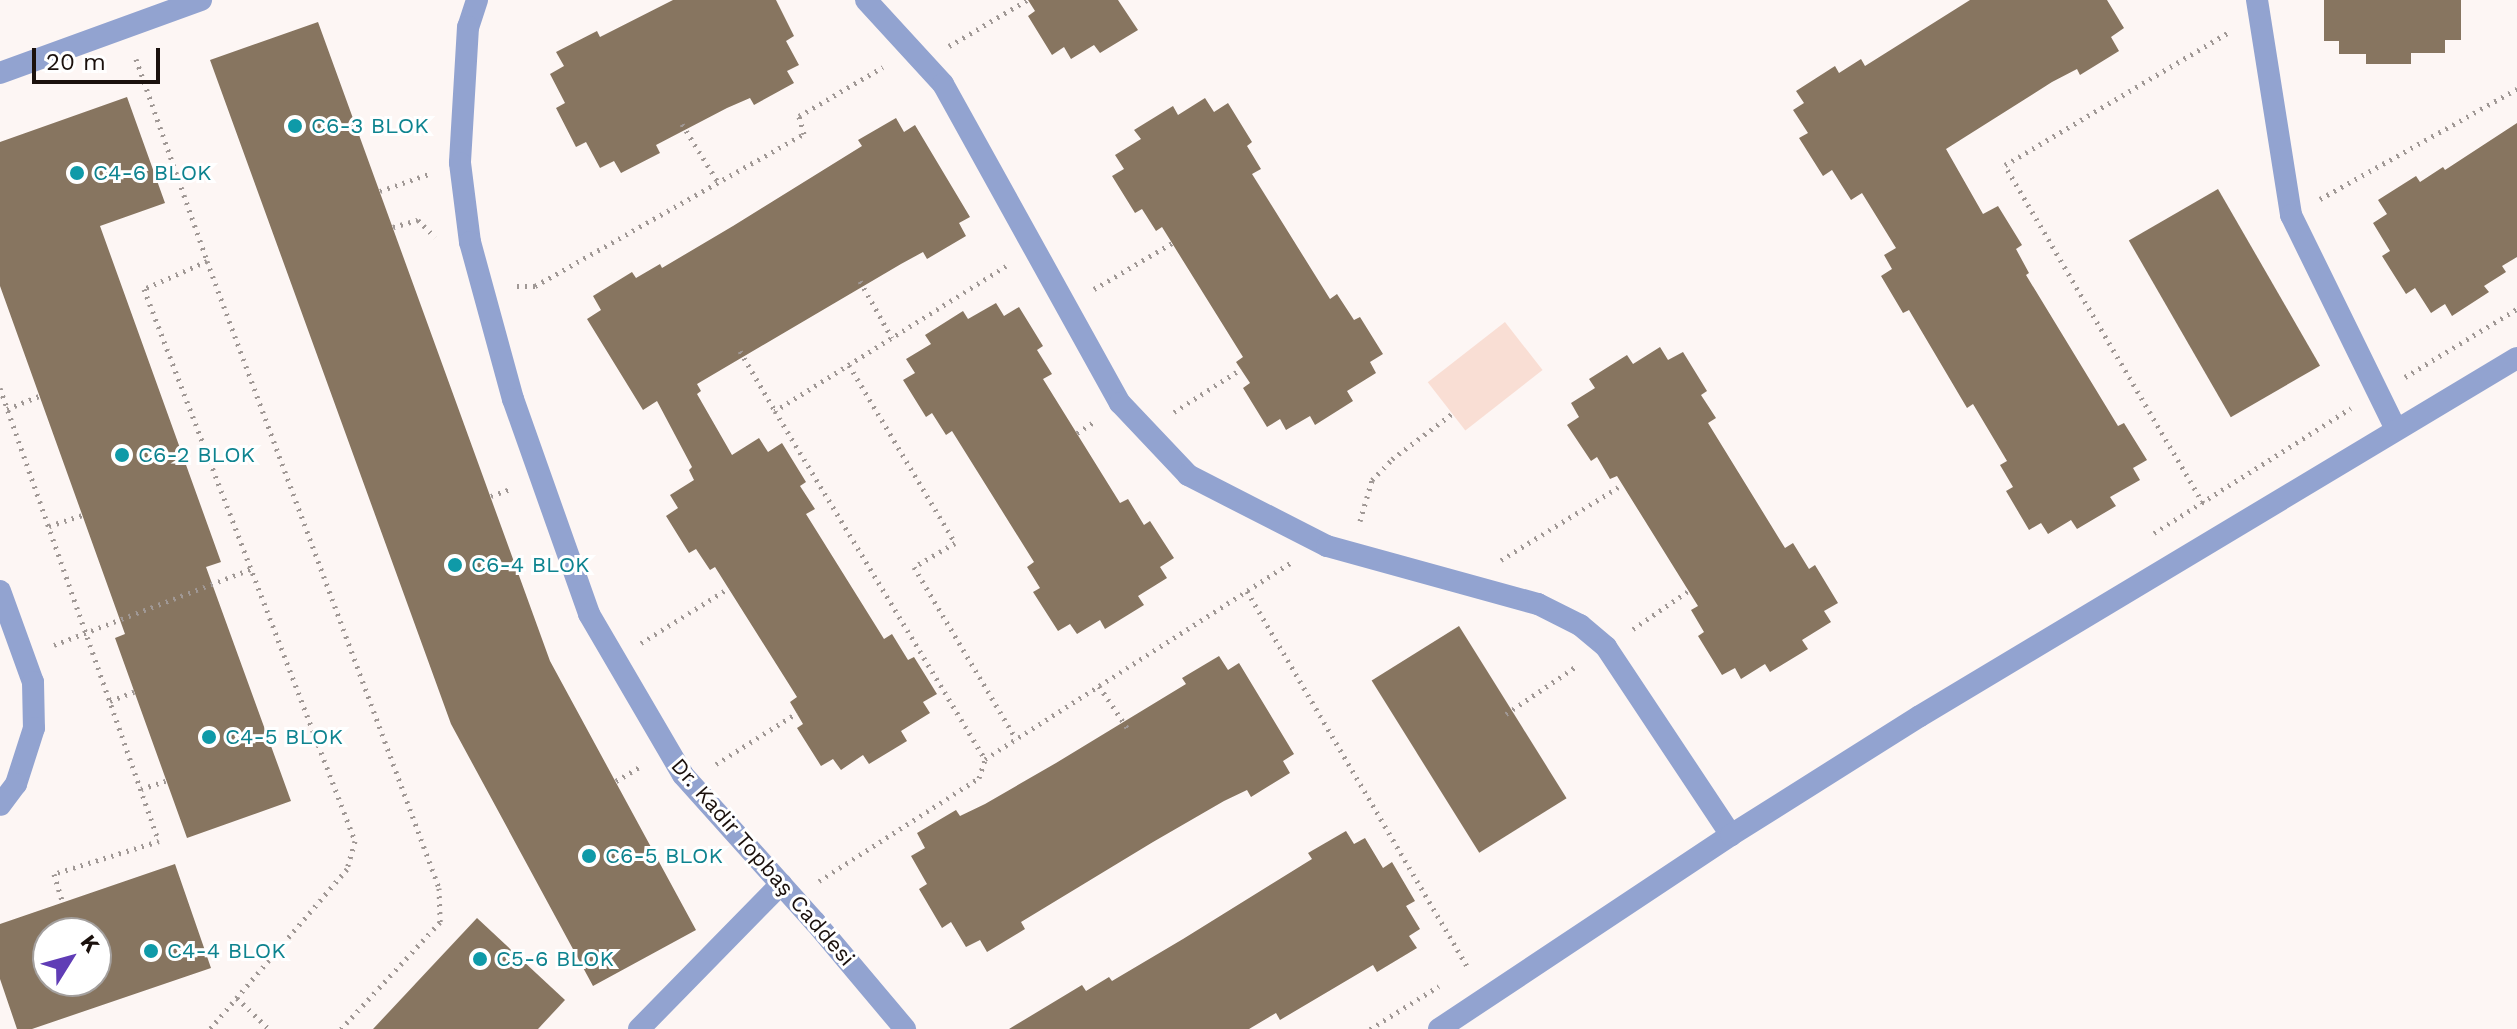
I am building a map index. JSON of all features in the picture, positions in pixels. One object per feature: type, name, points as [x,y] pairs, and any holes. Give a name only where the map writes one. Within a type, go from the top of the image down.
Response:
[{"type":"street","points":[[0,73],[201,0]]},
{"type":"street","name":"Dr. Kadir Topbaş Caddesi","points":[[477,0],[468,27],[460,163],[470,242],[513,399],[589,614],[688,782],[787,891],[905,1029]]},
{"type":"street","points":[[866,0],[943,84],[1120,403],[1144,432],[1188,475],[1321,543],[1538,604],[1580,625],[1606,647],[1731,835]]},
{"type":"street","points":[[2257,8],[2291,215],[2396,429]]},
{"type":"street","points":[[1439,1029],[1731,835],[2517,358]]},
{"type":"street","points":[[0,591],[33,682],[34,728],[16,784],[0,805]]},
{"type":"street","points":[[639,1029],[787,891]]},
{"type":"path","points":[[482,285],[535,286],[804,134],[799,116],[1027,0]]},
{"type":"path","points":[[2221,535],[2005,165],[2257,8]]},
{"type":"path","points":[[125,28],[207,261],[439,888],[440,922],[341,1029]]},
{"type":"path","points":[[2291,215],[2517,89]]},
{"type":"path","points":[[682,124],[718,182]]},
{"type":"path","points":[[380,191],[460,163]]},
{"type":"path","points":[[1066,305],[1172,243]]},
{"type":"path","points":[[775,411],[1034,248]]},
{"type":"path","points":[[207,261],[144,289],[355,841],[347,869],[210,1029]]},
{"type":"path","points":[[860,281],[892,338]]},
{"type":"path","points":[[740,351],[985,759]]},
{"type":"path","points":[[849,365],[955,543],[914,567],[1016,739]]},
{"type":"path","points":[[1144,432],[1241,369]]},
{"type":"path","points":[[0,388],[159,841],[54,874],[63,903]]},
{"type":"path","points":[[7,409],[39,396]]},
{"type":"path","points":[[1351,553],[1372,480],[1392,459],[1453,413]]},
{"type":"path","points":[[1482,589],[1496,564],[1622,485]]},
{"type":"path","points":[[49,526],[82,515]]},
{"type":"path","points":[[787,891],[979,778],[985,759],[1321,543]]},
{"type":"path","points":[[23,657],[251,569]]},
{"type":"path","points":[[615,659],[729,588]]},
{"type":"path","points":[[1247,591],[1484,999]]},
{"type":"path","points":[[1099,686],[1128,729]]},
{"type":"path","points":[[110,701],[134,692]]},
{"type":"path","points":[[688,782],[797,713]]},
{"type":"path","points":[[141,789],[166,781]]},
{"type":"path","points":[[237,998],[269,1029]]},
{"type":"shaded area","points":[[1505,322],[1543,370],[1465,430],[1428,382]]},
{"type":"building","points":[[673,0],[776,0],[794,36],[786,41],[799,65],[787,71],[794,83],[754,105],[750,98],[727,108],[656,145],[660,153],[621,173],[614,161],[600,168],[586,142],[576,147],[556,108],[565,103],[550,74],[564,66],[556,52],[597,31],[600,37]]},
{"type":"building","points":[[1028,0],[1118,0],[1138,30],[1100,53],[1094,45],[1071,59],[1064,47],[1052,55],[1028,16],[1035,11]]},
{"type":"building","points":[[1970,0],[2107,0],[2124,28],[2111,37],[2119,51],[2080,75],[2077,69],[2052,82],[1946,149],[1983,214],[1998,206],[2022,245],[2016,249],[2029,273],[2026,275],[2118,426],[2124,423],[2147,460],[2133,468],[2140,480],[2110,497],[2116,506],[2077,529],[2071,520],[2048,534],[2041,523],[2029,530],[2006,491],[2013,487],[2000,465],[2007,461],[1973,404],[1967,408],[1909,310],[1903,313],[1881,276],[1892,269],[1884,255],[1896,248],[1862,193],[1851,200],[1832,170],[1823,176],[1799,138],[1808,133],[1793,110],[1804,103],[1796,91],[1835,66],[1839,73],[1861,59],[1865,66]]},
{"type":"building","points":[[2324,0],[2461,0],[2461,40],[2445,40],[2445,53],[2411,53],[2411,64],[2366,64],[2366,54],[2339,54],[2339,41],[2324,41]]},
{"type":"building","points":[[318,22],[550,661],[696,930],[593,986],[451,724],[210,60]]},
{"type":"building","points":[[127,97],[165,203],[100,226],[221,562],[206,567],[291,801],[187,838],[115,638],[125,634],[0,286],[0,142]]},
{"type":"building","points":[[1205,98],[1214,112],[1228,103],[1252,142],[1247,146],[1261,169],[1252,174],[1330,299],[1337,294],[1354,320],[1360,317],[1383,354],[1370,362],[1376,373],[1347,391],[1353,401],[1315,425],[1310,416],[1286,430],[1280,419],[1267,427],[1243,388],[1250,383],[1236,362],[1243,357],[1162,227],[1156,231],[1142,209],[1135,213],[1112,176],[1124,169],[1115,155],[1141,139],[1134,130],[1173,106],[1178,115]]},
{"type":"building","points":[[896,118],[904,132],[915,125],[970,217],[959,223],[966,236],[927,259],[923,252],[901,264],[697,384],[701,391],[697,394],[732,455],[759,438],[768,452],[782,443],[806,482],[800,486],[815,509],[806,514],[884,639],[892,634],[908,660],[914,657],[937,694],[923,702],[930,713],[901,731],[907,741],[869,764],[863,755],[841,770],[833,759],[821,766],[797,728],[803,724],[790,702],[797,697],[715,567],[710,570],[696,549],[689,553],[666,516],[678,508],[670,495],[694,480],[689,470],[692,467],[657,401],[643,410],[587,319],[601,310],[593,296],[632,272],[636,278],[660,264],[662,268],[862,146],[858,140]]},
{"type":"building","points":[[2517,123],[2517,257],[2502,266],[2506,272],[2484,286],[2489,292],[2452,316],[2445,304],[2431,313],[2415,288],[2406,294],[2382,256],[2390,251],[2373,223],[2387,214],[2378,200],[2416,176],[2420,182],[2443,167],[2445,170]]},
{"type":"building","points":[[2218,189],[2320,366],[2231,417],[2129,241]]},
{"type":"building","points":[[996,303],[1004,316],[1019,307],[1043,346],[1037,350],[1052,374],[1043,379],[1120,503],[1128,499],[1144,525],[1150,521],[1174,558],[1160,567],[1167,578],[1138,596],[1144,605],[1105,629],[1100,620],[1077,634],[1070,624],[1058,631],[1033,592],[1040,588],[1027,567],[1034,562],[952,431],[946,435],[932,413],[926,417],[903,380],[915,373],[906,359],[931,344],[925,335],[963,311],[968,319]]},
{"type":"building","points":[[1660,347],[1668,360],[1683,352],[1707,391],[1701,395],[1716,418],[1708,423],[1785,548],[1793,543],[1809,569],[1815,565],[1838,603],[1824,611],[1831,622],[1802,640],[1808,649],[1770,672],[1765,664],[1741,679],[1735,668],[1722,675],[1698,636],[1704,632],[1691,610],[1698,606],[1617,476],[1610,479],[1597,457],[1591,461],[1567,425],[1579,417],[1571,403],[1595,388],[1589,379],[1627,355],[1633,364]]},
{"type":"building","points":[[1459,626],[1567,798],[1479,853],[1372,681]]},
{"type":"building","points":[[1219,656],[1228,670],[1239,663],[1294,754],[1283,761],[1290,773],[1251,797],[1247,790],[1224,801],[1153,842],[1021,922],[1025,929],[987,952],[980,940],[966,947],[951,922],[942,928],[919,889],[927,884],[911,856],[925,848],[917,833],[956,810],[960,816],[985,804],[1056,763],[1186,684],[1182,678]]},
{"type":"building","points":[[1346,831],[1354,844],[1365,838],[1383,868],[1392,862],[1415,901],[1406,906],[1420,929],[1409,936],[1417,948],[1377,972],[1373,965],[1280,1020],[1276,1013],[1249,1029],[1009,1029],[1082,985],[1086,991],[1109,977],[1112,981],[1312,859],[1308,853]]},
{"type":"building","name":"C4-4 BLOK","points":[[175,864],[211,968],[32,1029],[17,1029],[0,979],[0,924]]},
{"type":"building","name":"C5-6 BLOK","points":[[477,918],[565,1000],[538,1029],[373,1029]]},
{"type":"place","name":"C6-3 BLOK","points":[[295,126]]},
{"type":"place","name":"C4-6 BLOK","points":[[77,173]]},
{"type":"place","name":"C6-2 BLOK","points":[[122,455]]},
{"type":"place","name":"C6-4 BLOK","points":[[455,565]]},
{"type":"place","name":"C4-5 BLOK","points":[[209,737]]},
{"type":"place","name":"C6-5 BLOK","points":[[589,856]]},
{"type":"place","name":"C4-4 BLOK","points":[[151,951]]},
{"type":"place","name":"C5-6 BLOK","points":[[480,959]]}]
